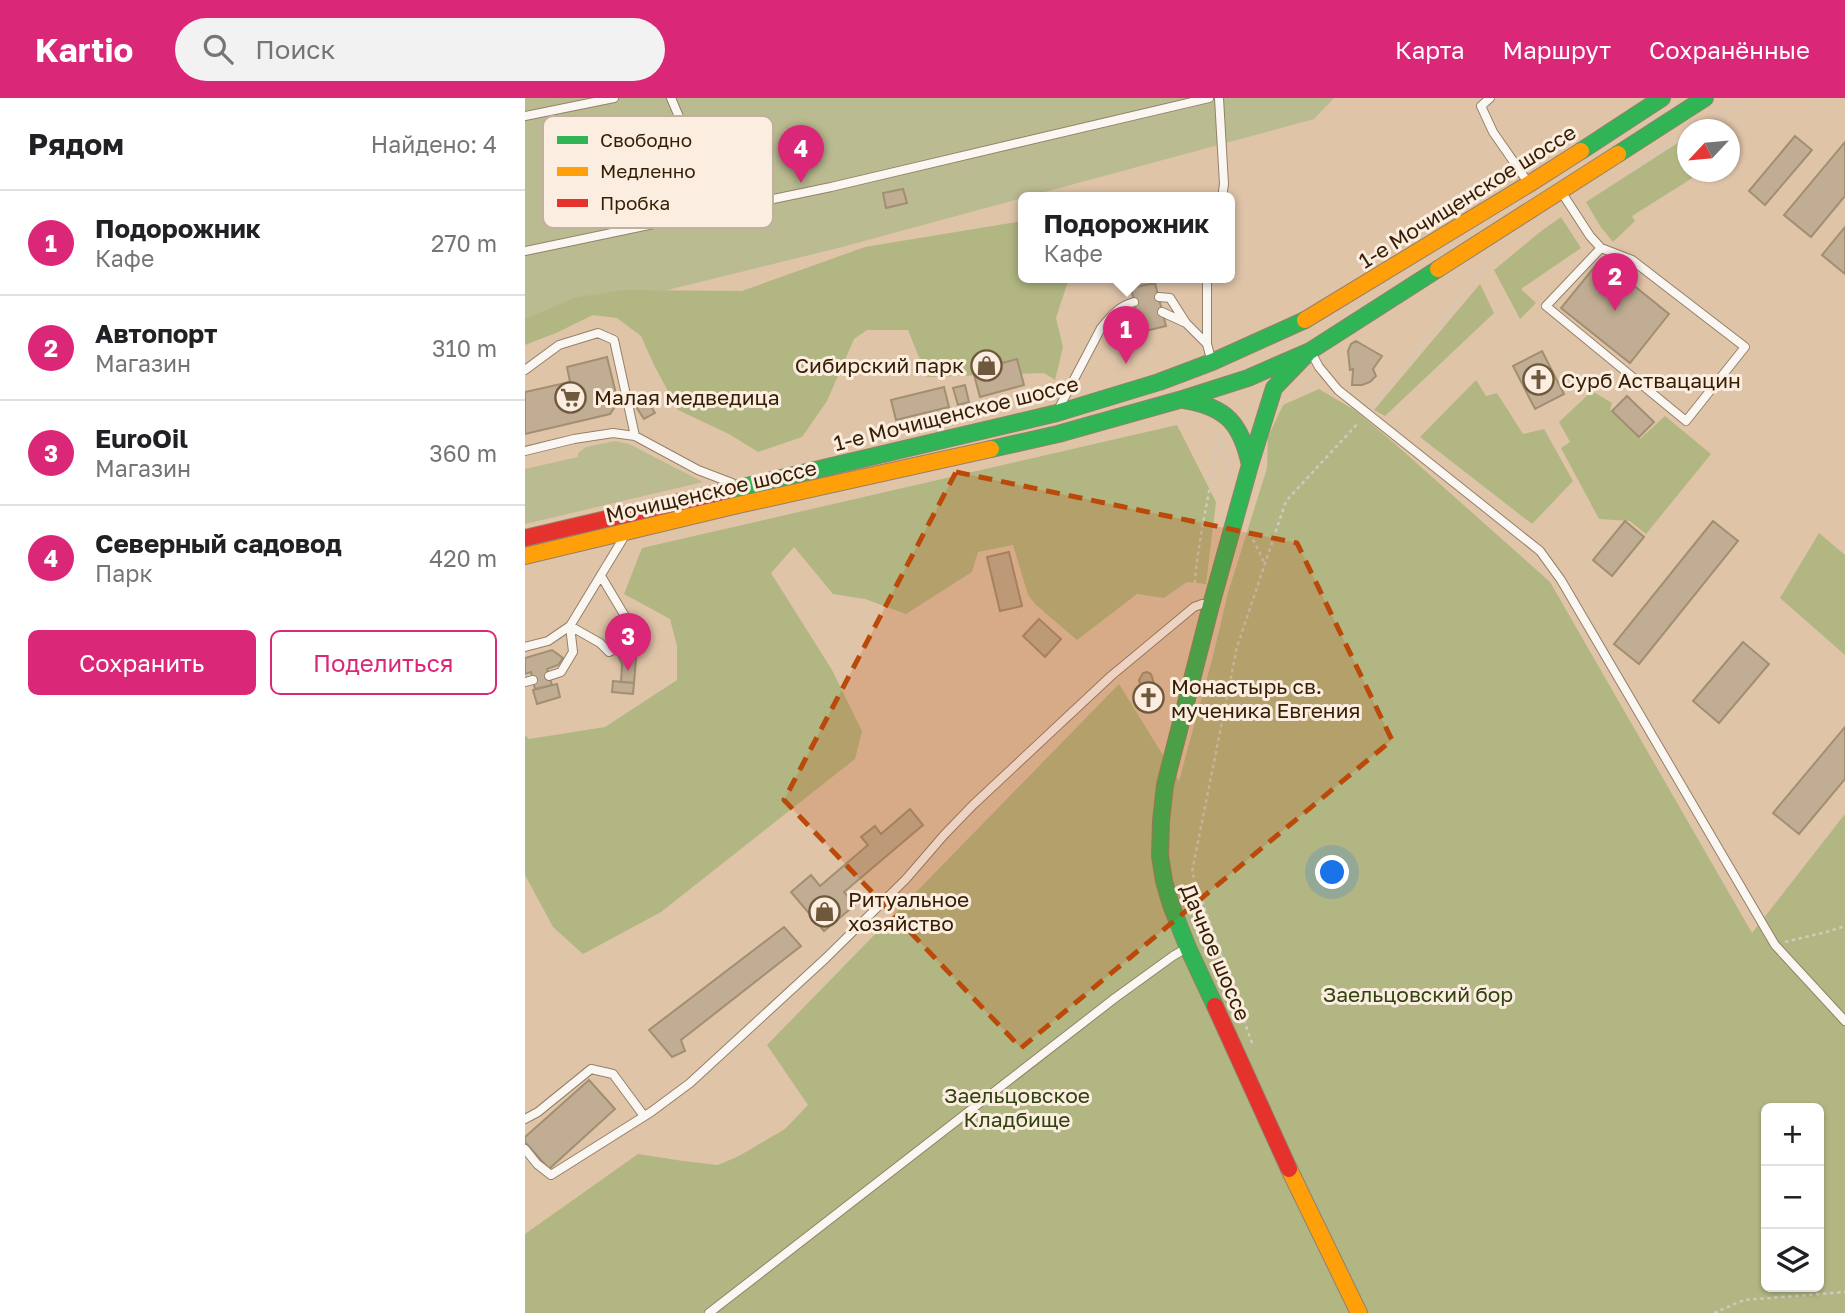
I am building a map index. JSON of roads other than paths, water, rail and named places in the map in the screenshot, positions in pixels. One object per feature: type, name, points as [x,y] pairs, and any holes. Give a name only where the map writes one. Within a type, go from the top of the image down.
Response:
[{"type":"main road","name":"1-е Мочищенское шоссе","points":[[525,538],[1057,413],[1159,382],[1212,362],[1304,321],[1529,184],[1662,98]]},
{"type":"main road","name":"1-е Мочищенское шоссе","points":[[1310,351],[1705,98]]},
{"type":"main road","name":"Дачное шоссе","points":[[1277,334],[1279,365],[1274,388],[1211,605],[1165,785],[1160,856],[1171,905],[1188,948],[1312,1219],[1359,1313]]},
{"type":"main road","name":"Мочищенское шоссе","points":[[525,556],[738,505],[1058,434],[1248,378],[1310,351]]},
{"type":"main road","points":[[1274,388],[1310,351]]},
{"type":"main road","points":[[1179,400],[1202,402],[1226,415],[1239,430],[1247,446],[1250,465]]},
{"type":"lane","points":[[525,117],[614,98]]},
{"type":"lane","points":[[671,98],[679,116]]},
{"type":"lane","points":[[773,199],[1209,98]]},
{"type":"lane","points":[[1219,98],[1223,192]]},
{"type":"lane","points":[[1490,98],[1481,106],[1493,132],[1529,184]]},
{"type":"lane","points":[[1560,190],[1601,248],[1632,260],[1745,347],[1686,421],[1546,306],[1601,248]]},
{"type":"lane","points":[[525,251],[637,228]]},
{"type":"lane","points":[[1207,283],[1207,344],[1212,362]]},
{"type":"lane","points":[[1159,297],[1170,298],[1186,323],[1207,344]]},
{"type":"lane","points":[[1057,413],[1101,328],[1114,312],[1134,302]]},
{"type":"lane","points":[[1162,312],[1186,323]]},
{"type":"lane","points":[[1101,328],[1138,317]]},
{"type":"lane","points":[[525,370],[559,345],[598,334],[614,340],[635,436]]},
{"type":"lane","points":[[1310,351],[1338,390],[1540,551],[1561,580],[1775,945],[1845,1021]]},
{"type":"lane","points":[[525,451],[613,433],[635,436],[698,470],[741,486]]},
{"type":"lane","points":[[525,647],[548,641],[570,626],[627,532]]},
{"type":"lane","points":[[601,576],[635,633],[629,643]]},
{"type":"lane","points":[[525,1149],[537,1164],[551,1175],[689,1083],[826,958],[906,879],[973,805],[1111,676],[1194,607],[1211,605]]},
{"type":"lane","points":[[570,626],[600,643],[609,652],[615,649]]},
{"type":"lane","points":[[549,676],[561,672],[573,652],[570,626]]},
{"type":"lane","points":[[709,1313],[1115,998],[1188,948]]},
{"type":"lane","points":[[525,1119],[538,1112],[591,1069],[613,1074],[644,1115]]},
{"type":"place","name":"Северный садовод","points":[[801,183]]},
{"type":"place","name":"Автопорт","points":[[1615,311]]},
{"type":"place","name":"Подорожник","points":[[1126,364]]},
{"type":"place","name":"Сибирский парк","points":[[987,365]]},
{"type":"place","name":"Сурб Аствацацин","points":[[1538,380]]},
{"type":"place","name":"Малая медведица","points":[[571,397]]},
{"type":"place","name":"EuroOil","points":[[628,671]]},
{"type":"place","name":"Монастырь св. мученика Евгения","points":[[1148,698]]},
{"type":"place","name":"Ритуальное хозяйство","points":[[825,911]]},
{"type":"park label","name":"Заельцовский бор","points":[[1418,994]]},
{"type":"park label","name":"Заельцовское Кладбище","points":[[1017,1107]]}]
